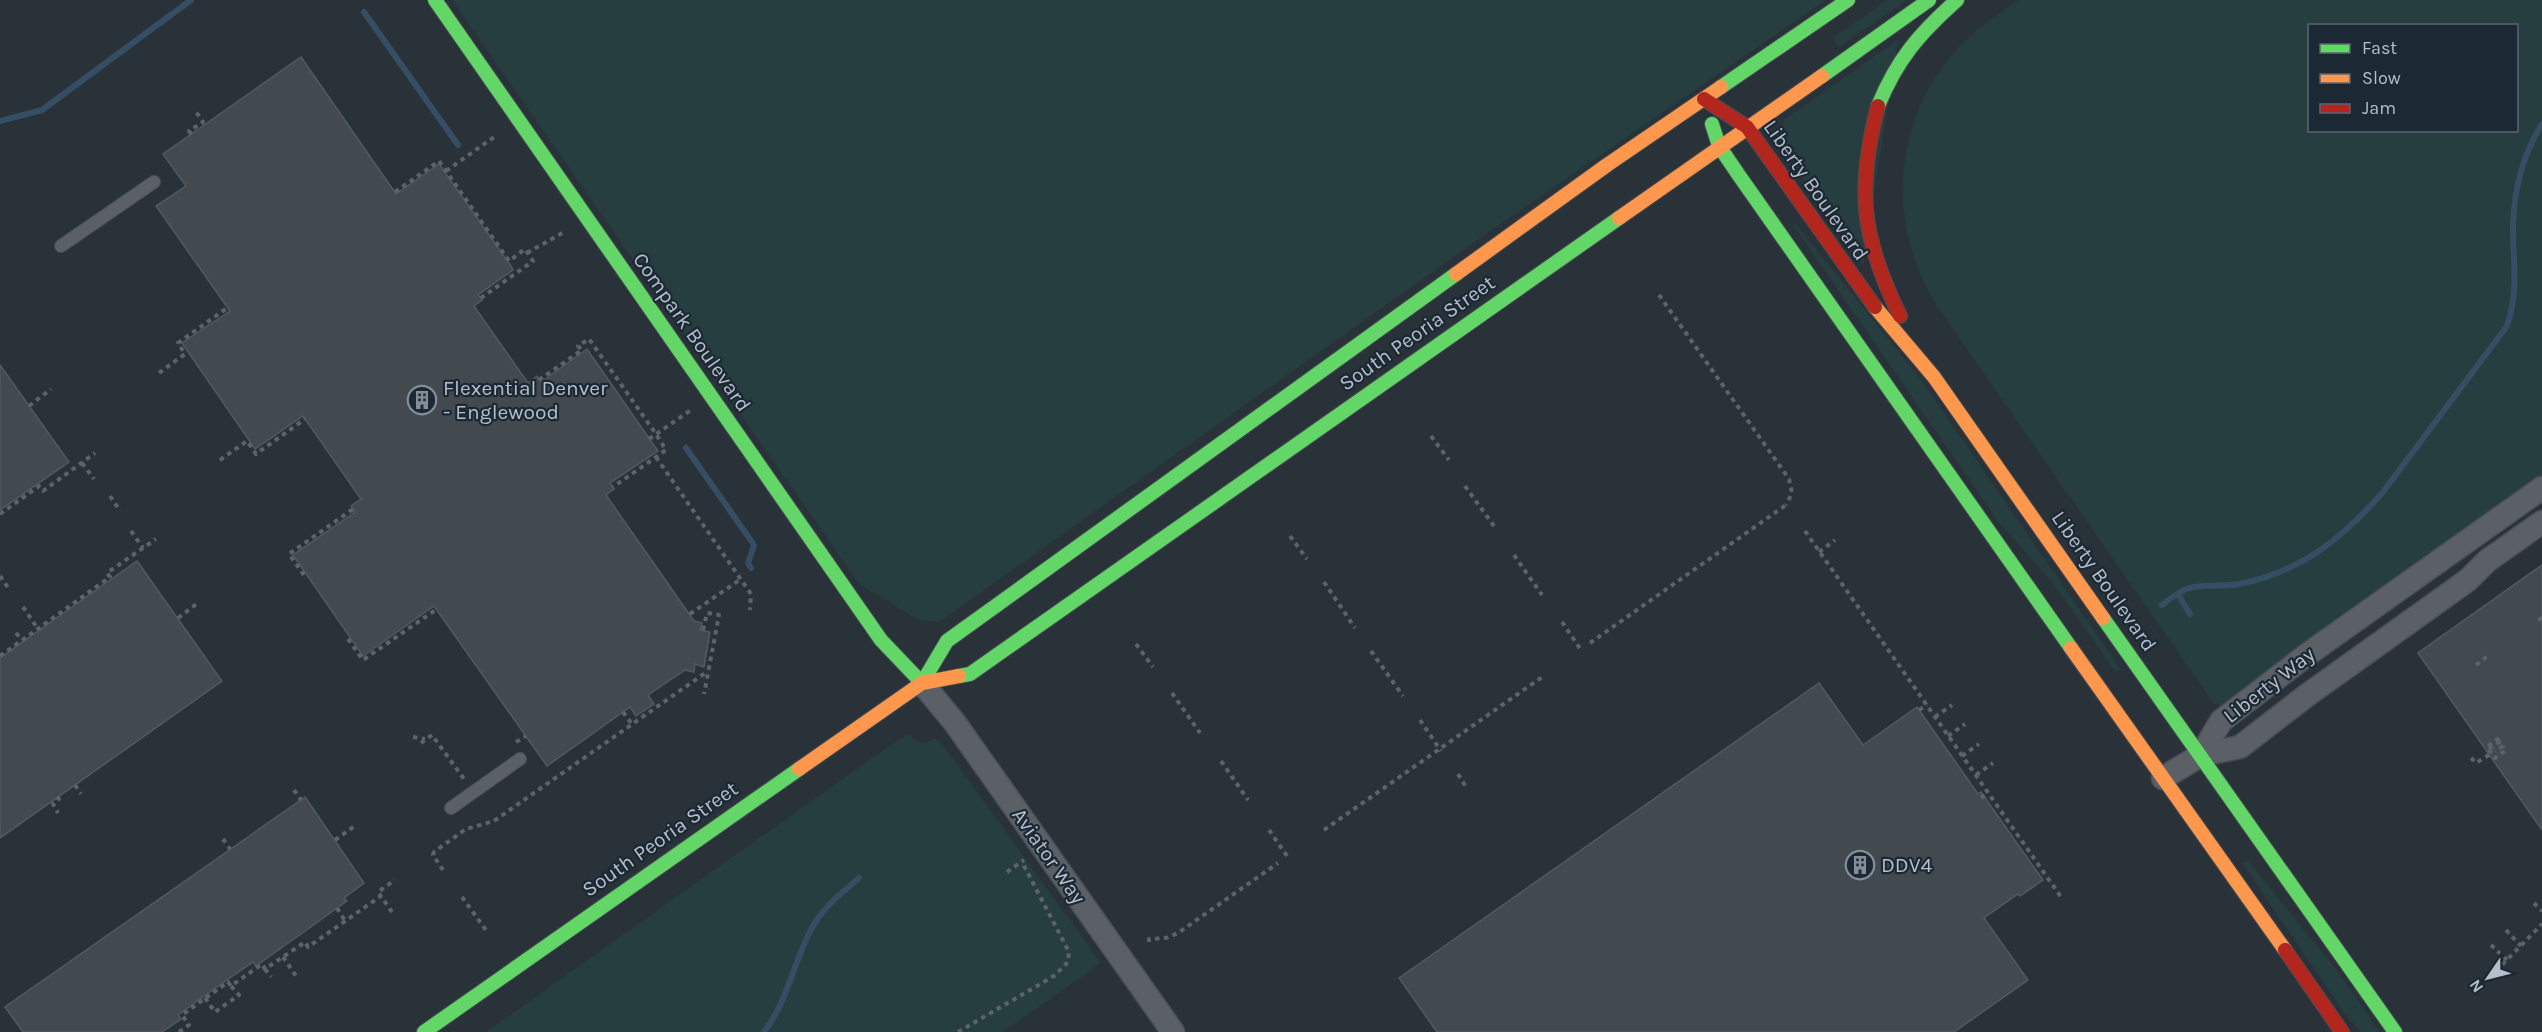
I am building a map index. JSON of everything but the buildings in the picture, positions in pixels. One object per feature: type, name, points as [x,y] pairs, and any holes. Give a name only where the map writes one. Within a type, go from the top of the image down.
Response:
[{"type":"main road","name":"Compark Boulevard","points":[[435,0],[881,640],[922,683]]},
{"type":"main road","name":"South Peoria Street","points":[[424,1032],[922,683],[947,641],[1516,230],[1848,0]]},
{"type":"main road","name":"South Peoria Street","points":[[922,683],[970,674],[1929,0]]},
{"type":"main road","points":[[1934,377],[1928,357],[1895,308],[1875,261],[1864,218],[1863,179],[1875,114],[1887,86],[1919,36],[1957,0]]},
{"type":"main road","name":"Liberty Boulevard","points":[[1704,99],[1747,127],[1866,297],[1934,377],[2395,1032]]},
{"type":"main road","points":[[1704,99],[1719,146],[2342,1032]]},
{"type":"street","name":"Liberty Way","points":[[2201,755],[2221,721],[2308,654],[2542,488]]},
{"type":"street","name":"Liberty Way","points":[[2201,755],[2240,747],[2306,696],[2468,580],[2487,561],[2542,522]]},
{"type":"street","name":"Aviator Way","points":[[922,683],[955,723],[1173,1032]]},
{"type":"street","points":[[2163,778],[2201,755]]},
{"type":"lane","points":[[61,246],[154,182]]},
{"type":"lane","points":[[450,808],[520,759]]},
{"type":"path","points":[[191,134],[189,131],[203,122],[194,109]]},
{"type":"path","points":[[446,171],[500,132]]},
{"type":"path","points":[[395,192],[439,161],[509,261],[525,249],[533,261],[481,298]]},
{"type":"path","points":[[527,253],[568,230]]},
{"type":"path","points":[[1590,643],[1787,506],[1791,498],[1791,482],[1659,295]]},
{"type":"path","points":[[159,373],[185,354],[178,343],[227,308]]},
{"type":"path","points":[[539,380],[582,350],[578,346],[589,339],[656,434],[666,450],[613,487]]},
{"type":"path","points":[[597,363],[603,359]]},
{"type":"path","points":[[29,406],[51,389]]},
{"type":"path","points":[[650,439],[693,409]]},
{"type":"path","points":[[220,460],[248,441],[256,454],[305,419]]},
{"type":"path","points":[[1431,436],[1449,460]]},
{"type":"path","points":[[0,514],[39,486],[43,491],[95,453]]},
{"type":"path","points":[[656,457],[751,594],[750,610]]},
{"type":"path","points":[[82,463],[94,479]]},
{"type":"path","points":[[1466,486],[1494,526]]},
{"type":"path","points":[[110,496],[120,511]]},
{"type":"path","points":[[304,575],[289,554],[353,509]]},
{"type":"path","points":[[131,531],[143,548]]},
{"type":"path","points":[[1805,531],[2061,897]]},
{"type":"path","points":[[1290,536],[1307,559]]},
{"type":"path","points":[[0,656],[110,577],[107,573],[156,539]]},
{"type":"path","points":[[1819,552],[1835,540]]},
{"type":"path","points":[[1514,555],[1542,595]]},
{"type":"path","points":[[0,576],[9,589]]},
{"type":"path","points":[[690,614],[741,579]]},
{"type":"path","points":[[1324,582],[1355,628]]},
{"type":"path","points":[[178,618],[200,602]]},
{"type":"path","points":[[23,607],[38,628]]},
{"type":"path","points":[[348,639],[363,660],[437,609]]},
{"type":"path","points":[[703,630],[706,613],[719,615],[709,651],[704,694]]},
{"type":"path","points":[[1562,622],[1581,650]]},
{"type":"path","points":[[16,633],[22,640]]},
{"type":"path","points":[[1136,644],[1153,667]]},
{"type":"path","points":[[1371,651],[1403,696]]},
{"type":"path","points":[[2476,664],[2489,655]]},
{"type":"path","points":[[443,870],[433,855],[434,852],[466,829],[494,821],[708,671]]},
{"type":"path","points":[[1323,830],[1545,675]]},
{"type":"path","points":[[1172,693],[1200,733]]},
{"type":"path","points":[[1919,710],[1927,705]]},
{"type":"path","points":[[1935,717],[1952,705]]},
{"type":"path","points":[[623,712],[632,724]]},
{"type":"path","points":[[1420,720],[1440,750]]},
{"type":"path","points":[[1948,736],[1965,724]]},
{"type":"path","points":[[421,743],[432,735],[464,779]]},
{"type":"path","points":[[413,737],[426,739]]},
{"type":"path","points":[[2499,738],[2487,747],[2495,758],[2506,750]]},
{"type":"path","points":[[2489,749],[2500,742],[2503,746],[2494,752]]},
{"type":"path","points":[[1962,756],[1979,744]]},
{"type":"path","points":[[2471,758],[2476,763],[2489,755]]},
{"type":"path","points":[[1221,761],[1248,800]]},
{"type":"path","points":[[1976,775],[1993,763]]},
{"type":"path","points":[[1458,774],[1466,786]]},
{"type":"path","points":[[75,785],[81,794]]},
{"type":"path","points":[[294,790],[301,800]]},
{"type":"path","points":[[1981,798],[1988,793]]},
{"type":"path","points":[[57,797],[59,799],[53,804],[58,813]]},
{"type":"path","points":[[1991,812],[1998,807]]},
{"type":"path","points":[[335,840],[356,825]]},
{"type":"path","points":[[1269,830],[1287,856]]},
{"type":"path","points":[[224,839],[230,849]]},
{"type":"path","points":[[2021,855],[2028,850]]},
{"type":"path","points":[[958,1032],[1054,976],[1068,962],[1069,952],[1022,862]]},
{"type":"path","points":[[1149,942],[1149,939],[1166,938],[1178,933],[1278,863]]},
{"type":"path","points":[[2036,876],[2043,871]]},
{"type":"path","points":[[392,912],[378,892],[395,880]]},
{"type":"path","points":[[265,969],[305,942],[308,947],[381,896]]},
{"type":"path","points":[[462,897],[488,933]]},
{"type":"path","points":[[2534,903],[2542,911]]},
{"type":"path","points":[[337,908],[345,921]]},
{"type":"path","points":[[2496,971],[2542,924]]},
{"type":"path","points":[[2506,930],[2521,946]]},
{"type":"path","points":[[2491,945],[2507,960]]},
{"type":"path","points":[[283,957],[298,979]]},
{"type":"path","points":[[231,986],[262,964],[271,977]]},
{"type":"path","points":[[179,1032],[189,1024],[182,1015],[205,998],[228,982],[239,995],[215,1012],[205,998]]},
{"type":"green space","points":[[452,0],[1826,0],[1486,234],[939,622],[919,620],[859,584]]},
{"type":"green space","points":[[1888,0],[1907,0],[1839,47],[1833,38]]},
{"type":"green space","points":[[2018,0],[2542,0],[2542,476],[2300,646],[2224,706],[2214,704],[1937,306],[1920,274],[1909,240],[1904,204],[1904,169],[1910,134],[1922,101],[1940,70],[1964,42]]},
{"type":"green space","points":[[1898,40],[1863,265],[1778,143],[1778,134],[1785,119]]},
{"type":"green space","points":[[1795,223],[1923,382],[2121,670],[2115,671],[2053,583],[1997,520],[1793,225]]},
{"type":"green space","points":[[910,734],[916,741],[926,743],[935,738],[943,745],[1101,963],[1003,1032],[486,1032],[899,739]]},
{"type":"green space","points":[[2248,861],[2336,969],[2380,1032],[2361,1032],[2347,1017],[2242,863]]},
{"type":"waterway","points":[[0,121],[42,110],[191,0]]},
{"type":"waterway","points":[[364,12],[458,145]]},
{"type":"waterway","points":[[2162,605],[2189,588],[2239,584],[2282,571],[2301,562],[2336,538],[2383,492],[2507,326],[2514,288],[2515,199],[2525,160],[2542,124]]},
{"type":"waterway","points":[[686,448],[752,542],[754,546],[748,563],[751,568]]},
{"type":"waterway","points":[[2178,594],[2190,614]]},
{"type":"waterway","points":[[764,1032],[779,1007],[816,920],[859,878]]},
{"type":"traffic: fast","points":[[435,0],[881,640],[922,683]]},
{"type":"traffic: fast","points":[[1721,87],[1848,0]]},
{"type":"traffic: fast","points":[[1822,76],[1929,0]]},
{"type":"traffic: fast","points":[[1878,106],[1893,74],[1911,48],[1957,0]]},
{"type":"traffic: fast","points":[[1712,124],[1719,146],[1738,174],[2071,648]]},
{"type":"traffic: fast","points":[[959,676],[970,674],[1619,218]]},
{"type":"traffic: fast","points":[[922,683],[947,641],[1456,274]]},
{"type":"traffic: fast","points":[[2103,618],[2395,1032]]},
{"type":"traffic: fast","points":[[424,1032],[799,769]]},
{"type":"traffic: slow","points":[[1619,218],[1822,76]]},
{"type":"traffic: slow","points":[[1456,274],[1607,165],[1721,87]]},
{"type":"traffic: slow","points":[[1875,307],[1934,377],[2103,618]]},
{"type":"traffic: slow","points":[[2071,648],[2285,950]]},
{"type":"traffic: slow","points":[[799,769],[922,683],[959,676]]},
{"type":"traffic: jam","points":[[1704,99],[1747,127],[1875,307]]},
{"type":"traffic: jam","points":[[1878,106],[1867,164],[1866,214],[1877,262],[1900,316]]},
{"type":"traffic: jam","points":[[2285,950],[2342,1032]]},
{"type":"place","name":"Flexential Denver - Englewood","points":[[422,400]]},
{"type":"place","name":"DDV4","points":[[1860,865]]}]
